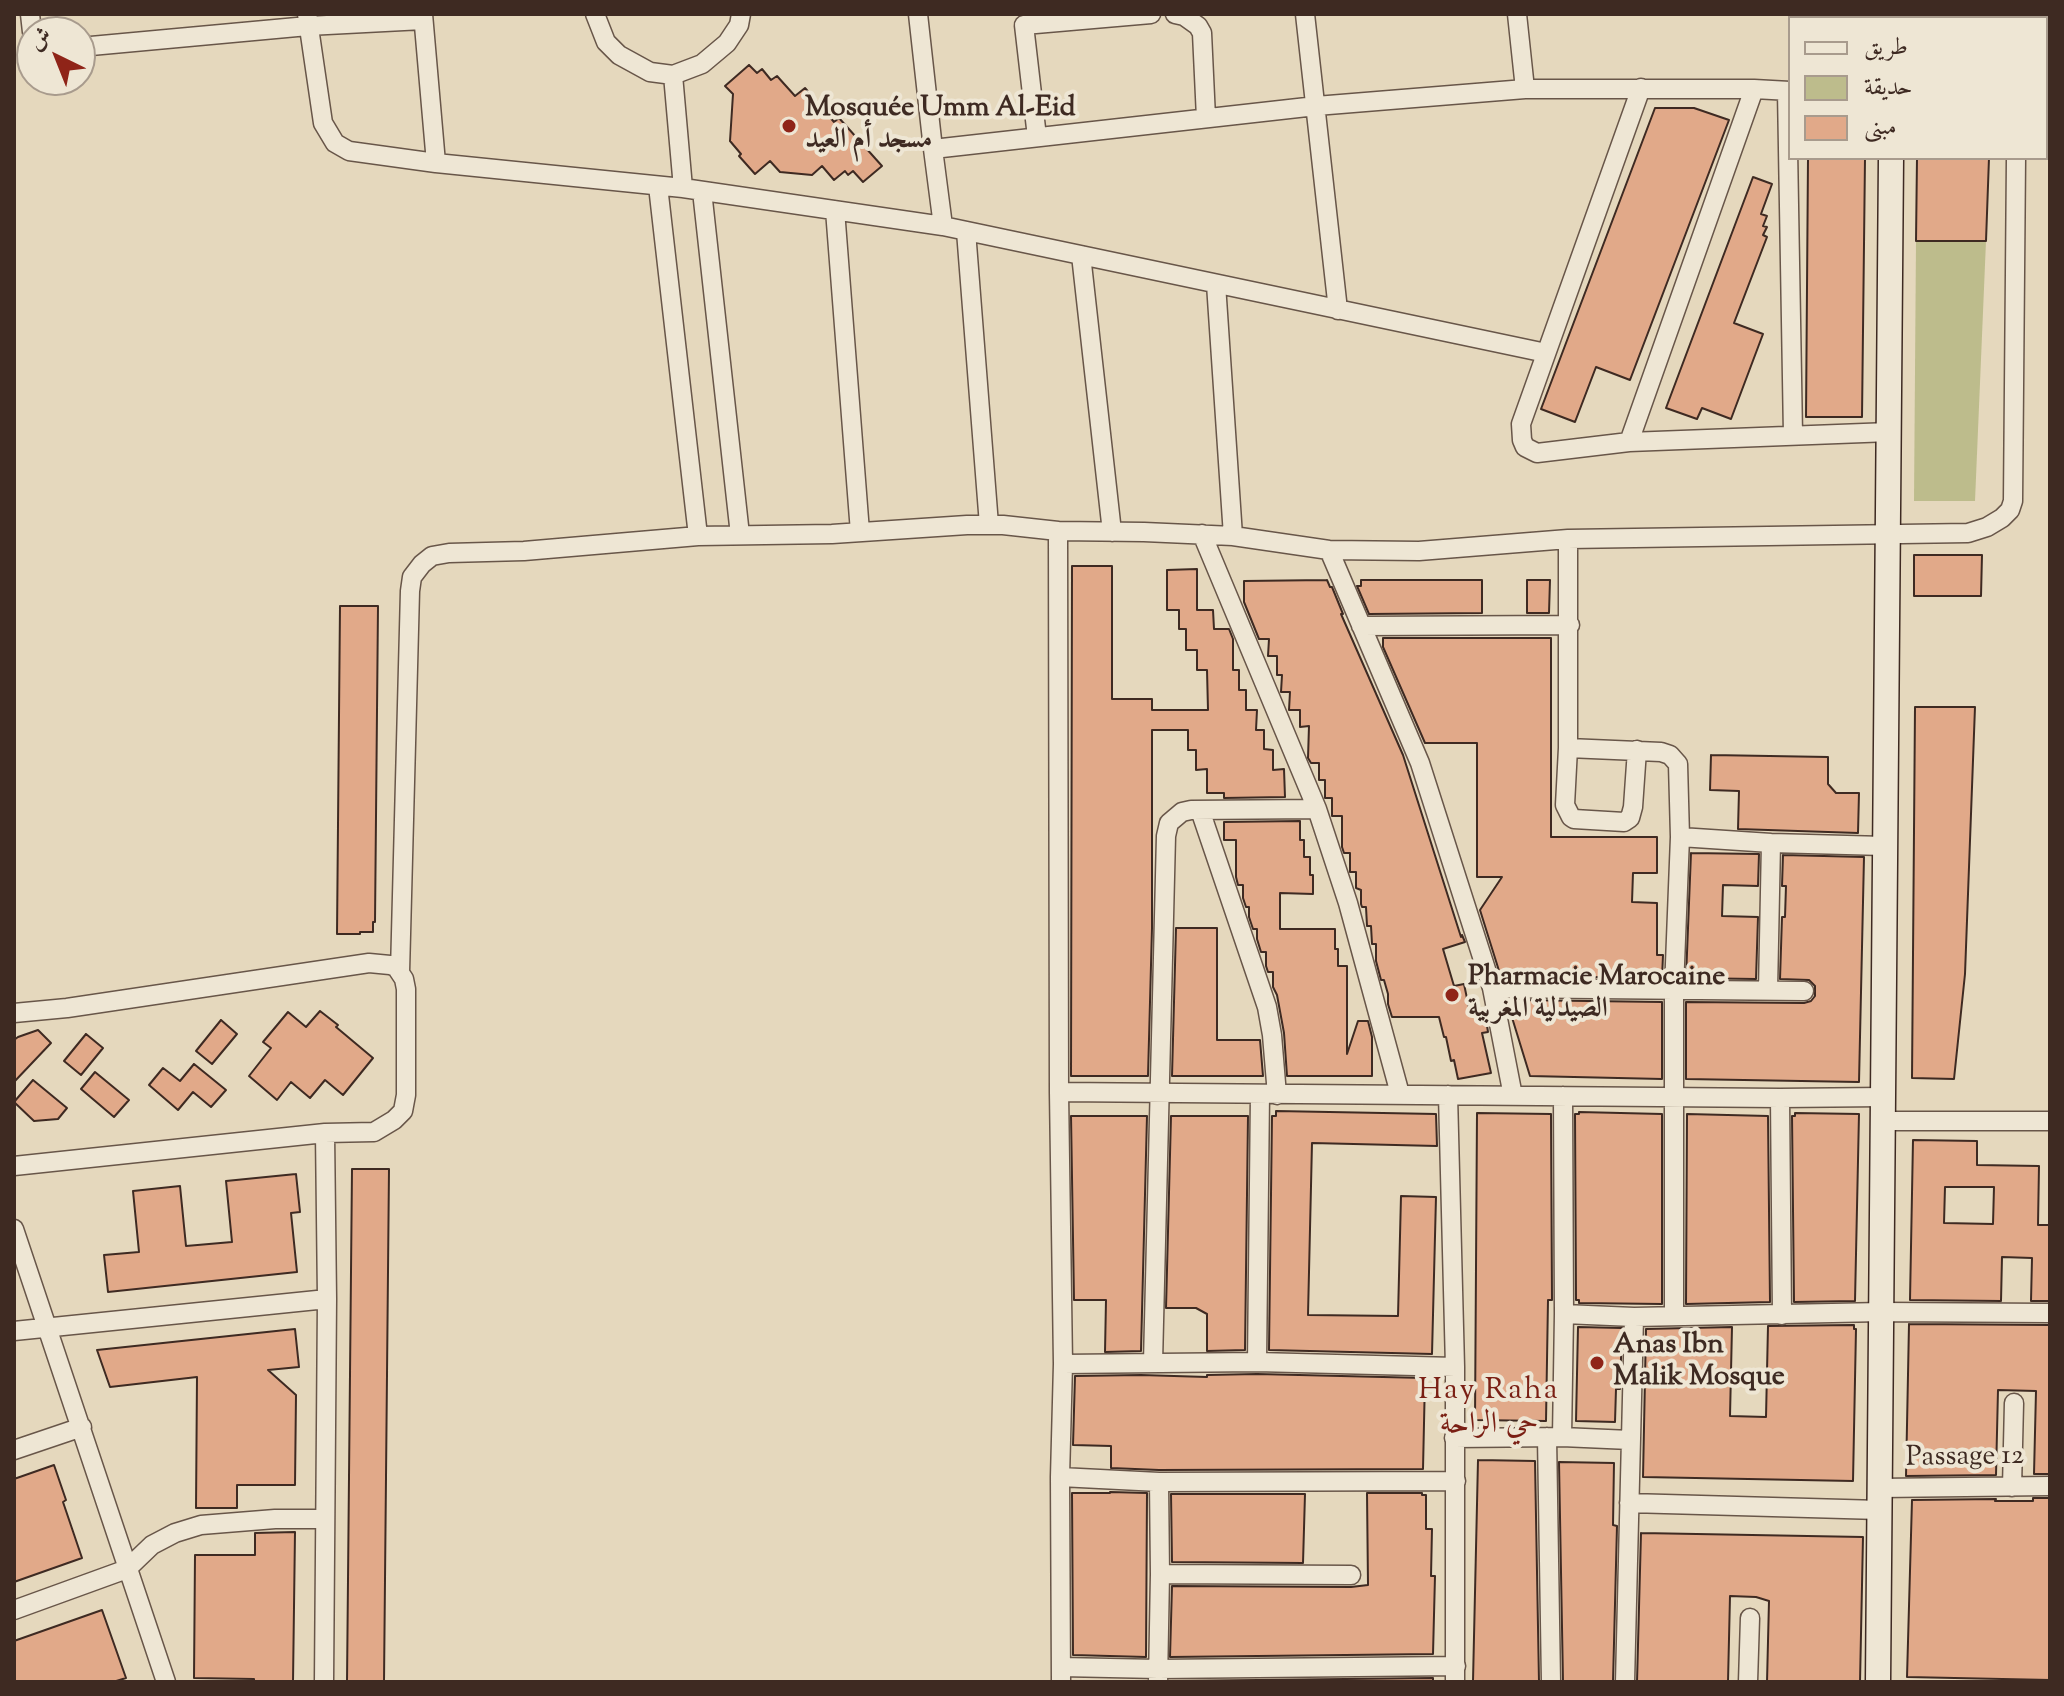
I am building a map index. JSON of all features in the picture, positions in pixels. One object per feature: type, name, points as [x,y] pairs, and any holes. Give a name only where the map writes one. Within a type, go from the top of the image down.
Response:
[{"type":"street","points":[[595,14],[606,42],[619,55],[650,72],[673,75],[702,64],[727,43],[739,25],[741,14]]},
{"type":"street","points":[[918,14],[943,226]]},
{"type":"street","points":[[1037,137],[1024,19],[1151,14]]},
{"type":"street","points":[[1175,14],[1184,16],[1202,33],[1206,118]]},
{"type":"street","points":[[1305,14],[1338,310]]},
{"type":"street","points":[[1517,14],[1525,89]]},
{"type":"street","points":[[96,45],[308,20],[423,17],[436,163]]},
{"type":"street","points":[[308,20],[323,123],[335,143],[349,151],[683,188],[943,226],[1546,353]]},
{"type":"street","points":[[673,75],[683,188]]},
{"type":"street","points":[[1641,88],[1521,424],[1522,440],[1527,449],[1537,453],[1629,442],[1890,432]]},
{"type":"street","points":[[933,149],[1316,106],[1525,89],[1788,91]]},
{"type":"street","points":[[1629,442],[1754,89]]},
{"type":"street","points":[[1790,160],[1793,435]]},
{"type":"street","points":[[1878,1682],[1891,160]]},
{"type":"street","points":[[14,1166],[325,1133],[374,1132],[403,1111],[406,1095],[406,989],[400,972],[410,591],[412,577],[432,556],[698,536],[989,525],[1058,531],[1233,536],[1329,550],[1419,551],[1568,539],[1968,533],[2002,518],[2013,501],[2016,160]]},
{"type":"street","points":[[658,186],[698,536]]},
{"type":"street","points":[[702,191],[740,535]]},
{"type":"street","points":[[835,210],[860,532]]},
{"type":"street","points":[[966,231],[989,525]]},
{"type":"street","points":[[1081,255],[1112,532]]},
{"type":"street","points":[[1216,284],[1233,536]]},
{"type":"street","points":[[1058,531],[1063,1364],[1061,1674],[1456,1674],[1455,1367],[1448,1095]]},
{"type":"street","points":[[1202,534],[1317,809],[1348,903],[1400,1094]]},
{"type":"street","points":[[1568,539],[1570,625],[1565,805],[1574,819],[1624,822],[1630,818],[1637,750]]},
{"type":"street","points":[[1329,550],[1420,763],[1492,988],[1513,1096]]},
{"type":"street","points":[[1361,626],[1570,625]]},
{"type":"street","points":[[1568,748],[1665,753],[1678,764],[1680,837],[1674,989],[1674,1316]]},
{"type":"street","points":[[1153,1362],[1166,836],[1169,823],[1182,812],[1200,810],[1317,809]]},
{"type":"street","points":[[1200,810],[1267,1007],[1272,1035],[1257,1362]]},
{"type":"street","points":[[1680,837],[1884,846]]},
{"type":"street","points":[[1768,990],[1771,843]]},
{"type":"street","points":[[14,1013],[67,1008],[369,963],[390,965],[400,972]]},
{"type":"street","points":[[1492,988],[1804,991]]},
{"type":"street","points":[[1059,1092],[1780,1098],[2050,1121]]},
{"type":"street","points":[[1551,1682],[1554,1437],[1564,1314],[1563,1096]]},
{"type":"street","points":[[1780,1098],[1782,1315]]},
{"type":"street","points":[[324,1682],[325,1133]]},
{"type":"street","points":[[14,1229],[166,1682]]},
{"type":"street","points":[[14,1331],[327,1299]]},
{"type":"street","points":[[1564,1314],[1634,1317],[1882,1312],[2050,1313]]},
{"type":"street","points":[[1625,1682],[1634,1317]]},
{"type":"street","points":[[1063,1364],[1257,1362],[1455,1367]]},
{"type":"street","points":[[2012,1487],[2014,1403]]},
{"type":"street","points":[[14,1450],[82,1427]]},
{"type":"street","points":[[1454,1438],[1630,1440]]},
{"type":"street","points":[[1060,1477],[1159,1482],[1456,1481]]},
{"type":"street","points":[[1158,1676],[1159,1482]]},
{"type":"street","name":"Passage 12","points":[[1629,1503],[1880,1499],[2050,1486]]},
{"type":"street","points":[[14,1610],[127,1569],[152,1545],[175,1533],[201,1525],[275,1519],[325,1519]]},
{"type":"street","points":[[1160,1574],[1351,1575]]},
{"type":"street","points":[[1748,1682],[1750,1618]]},
{"type":"green space","points":[[1916,241],[1986,241],[1975,501],[1914,501]]},
{"type":"building","name":"Mosquée Umm Al-Eid مسجد أم العيد","points":[[749,65],[757,73],[762,69],[771,80],[777,76],[795,96],[805,88],[834,122],[839,118],[882,166],[863,182],[853,171],[848,175],[845,171],[834,180],[822,166],[812,175],[780,172],[770,161],[755,174],[730,141],[733,94],[725,86]]},
{"type":"building","points":[[1655,108],[1694,108],[1729,120],[1630,380],[1596,367],[1575,422],[1541,409]]},
{"type":"building","points":[[1808,160],[1865,160],[1862,417],[1806,417]]},
{"type":"building","points":[[1917,160],[1989,160],[1986,241],[1916,241]]},
{"type":"building","points":[[1753,177],[1772,184],[1761,214],[1767,216],[1763,235],[1767,237],[1734,323],[1763,334],[1731,419],[1702,408],[1697,419],[1666,408]]},
{"type":"building","points":[[1914,555],[1982,555],[1981,596],[1914,596]]},
{"type":"building","points":[[1072,566],[1112,566],[1112,699],[1152,699],[1152,710],[1208,710],[1207,670],[1197,670],[1197,650],[1186,650],[1186,629],[1179,629],[1179,610],[1167,610],[1167,570],[1197,569],[1197,610],[1213,610],[1214,629],[1229,629],[1233,639],[1233,670],[1239,670],[1239,690],[1246,690],[1246,710],[1257,710],[1256,730],[1264,730],[1264,749],[1273,750],[1273,770],[1284,769],[1285,797],[1224,798],[1224,793],[1207,793],[1207,769],[1196,770],[1196,750],[1188,750],[1188,730],[1152,730],[1148,1076],[1071,1076]]},
{"type":"building","points":[[1327,580],[1403,755],[1465,942],[1443,949],[1454,986],[1464,984],[1469,1008],[1478,1005],[1481,1014],[1485,1013],[1488,1032],[1482,1033],[1491,1073],[1458,1079],[1439,1017],[1392,1017],[1384,980],[1381,980],[1376,961],[1376,944],[1372,944],[1371,926],[1367,926],[1366,907],[1362,907],[1361,890],[1356,888],[1356,872],[1350,872],[1350,853],[1344,853],[1342,847],[1342,816],[1332,816],[1332,798],[1325,798],[1325,780],[1319,780],[1319,763],[1311,763],[1308,758],[1309,726],[1300,727],[1300,710],[1289,710],[1290,692],[1281,692],[1282,675],[1277,675],[1277,656],[1268,656],[1269,639],[1259,639],[1244,602],[1244,581]]},
{"type":"building","points":[[1361,580],[1482,580],[1482,613],[1369,614],[1357,586],[1361,586]]},
{"type":"building","points":[[1527,580],[1550,580],[1549,613],[1527,613]]},
{"type":"building","points":[[340,606],[378,606],[375,922],[373,932],[360,934],[337,934]]},
{"type":"building","points":[[1383,638],[1551,638],[1551,837],[1657,837],[1657,873],[1633,873],[1632,902],[1657,903],[1657,955],[1663,955],[1662,978],[1500,974],[1480,910],[1502,877],[1477,877],[1477,743],[1425,743],[1383,647]]},
{"type":"building","points":[[1915,707],[1975,707],[1965,974],[1954,1079],[1912,1078]]},
{"type":"building","points":[[1711,755],[1828,757],[1828,784],[1836,793],[1859,793],[1858,833],[1738,829],[1739,791],[1710,790]]},
{"type":"building","points":[[1300,821],[1304,857],[1310,857],[1313,894],[1280,893],[1280,929],[1335,929],[1338,966],[1347,966],[1347,1054],[1358,1021],[1368,1021],[1372,1037],[1372,1076],[1287,1076],[1284,1033],[1273,987],[1273,972],[1268,972],[1266,952],[1261,952],[1257,929],[1253,929],[1249,907],[1246,907],[1243,898],[1243,885],[1238,885],[1236,840],[1224,840],[1224,822]]},
{"type":"building","points":[[1691,853],[1759,854],[1758,886],[1723,885],[1722,916],[1758,917],[1756,979],[1686,978]]},
{"type":"building","points":[[1783,855],[1864,857],[1859,1082],[1686,1079],[1686,1002],[1804,1003],[1815,996],[1815,986],[1809,980],[1780,979],[1786,886],[1782,886]]},
{"type":"building","points":[[1176,928],[1217,928],[1217,1040],[1260,1040],[1263,1076],[1172,1076]]},
{"type":"building","points":[[1515,1000],[1662,1002],[1662,1079],[1530,1076],[1510,1011],[1515,1011]]},
{"type":"building","points":[[320,1011],[373,1058],[343,1095],[325,1080],[310,1098],[291,1082],[277,1100],[249,1076],[271,1048],[263,1042],[288,1012],[306,1027]]},
{"type":"building","points":[[221,1020],[237,1034],[212,1064],[196,1051]]},
{"type":"building","points":[[38,1030],[51,1043],[14,1082],[14,1040]]},
{"type":"building","points":[[86,1034],[103,1048],[81,1075],[64,1061]]},
{"type":"building","points":[[194,1064],[226,1090],[211,1107],[193,1092],[178,1110],[149,1085],[163,1068],[180,1081]]},
{"type":"building","points":[[95,1072],[129,1100],[114,1117],[81,1089]]},
{"type":"building","points":[[33,1080],[67,1108],[58,1119],[34,1121],[14,1102]]},
{"type":"building","points":[[1276,1111],[1436,1114],[1437,1146],[1312,1143],[1308,1315],[1398,1316],[1401,1196],[1436,1197],[1432,1354],[1269,1350],[1272,1116],[1276,1116]]},
{"type":"building","points":[[1477,1113],[1551,1114],[1552,1300],[1548,1300],[1546,1421],[1475,1420]]},
{"type":"building","points":[[1795,1113],[1859,1114],[1855,1301],[1794,1302],[1792,1116]]},
{"type":"building","points":[[1575,1114],[1662,1114],[1662,1304],[1579,1303],[1576,1300]]},
{"type":"building","points":[[1687,1114],[1768,1116],[1770,1302],[1686,1304]]},
{"type":"building","points":[[1071,1116],[1147,1116],[1141,1351],[1105,1352],[1106,1300],[1074,1300]]},
{"type":"building","points":[[1171,1116],[1248,1116],[1245,1350],[1207,1351],[1207,1314],[1196,1308],[1166,1308]]},
{"type":"building","points":[[1913,1140],[1977,1141],[1977,1165],[2039,1166],[2038,1225],[2050,1225],[2050,1301],[2031,1301],[2032,1258],[2002,1257],[2001,1301],[1910,1300]],"holes":[[[1945,1187],[1994,1187],[1993,1224],[1944,1223]]]},
{"type":"building","points":[[352,1169],[389,1169],[384,1682],[347,1682]]},
{"type":"building","points":[[296,1174],[300,1212],[291,1213],[297,1272],[108,1292],[104,1255],[139,1252],[133,1191],[180,1186],[186,1246],[232,1242],[226,1181]]},
{"type":"building","points":[[1909,1324],[2050,1325],[2050,1474],[2034,1474],[2036,1391],[1998,1390],[1996,1475],[1906,1476]]},
{"type":"building","points":[[1854,1325],[1853,1481],[1643,1477],[1646,1329],[1732,1327],[1730,1416],[1766,1417],[1768,1326]]},
{"type":"building","name":"Anas Ibn Malik Mosque","points":[[1578,1327],[1622,1328],[1620,1389],[1616,1389],[1615,1422],[1576,1421]]},
{"type":"building","points":[[295,1329],[299,1367],[268,1370],[296,1395],[295,1485],[237,1485],[237,1508],[196,1508],[197,1377],[110,1387],[97,1350]]},
{"type":"building","points":[[1257,1374],[1425,1378],[1423,1469],[1111,1468],[1111,1446],[1073,1445],[1075,1376],[1207,1377]]},
{"type":"building","points":[[1478,1460],[1535,1461],[1539,1682],[1473,1681]]},
{"type":"building","points":[[1559,1462],[1614,1463],[1613,1525],[1617,1526],[1613,1682],[1563,1682]]},
{"type":"building","points":[[54,1465],[82,1558],[14,1582],[14,1479]]},
{"type":"building","points":[[1072,1493],[1147,1493],[1146,1657],[1073,1655]]},
{"type":"building","points":[[1367,1493],[1426,1495],[1426,1529],[1432,1529],[1431,1576],[1435,1576],[1433,1654],[1170,1657],[1172,1586],[1368,1585]]},
{"type":"building","points":[[1171,1494],[1305,1494],[1303,1563],[1172,1562]]},
{"type":"building","points":[[2033,1498],[2050,1498],[2050,1680],[1907,1677],[1912,1500],[2033,1501]]},
{"type":"building","points":[[295,1532],[293,1682],[194,1678],[195,1555],[255,1555],[255,1533]]},
{"type":"building","points":[[1641,1533],[1863,1537],[1860,1682],[1767,1682],[1769,1601],[1730,1596],[1728,1682],[1637,1682]]},
{"type":"building","points":[[102,1610],[126,1678],[113,1682],[14,1682],[14,1641]]},
{"type":"building","points":[[1433,1678],[1433,1682],[1170,1682],[1170,1681]]},
{"type":"place","name":"Mosquée Umm Al-Eid مسجد أم العيد","points":[[789,126]]},
{"type":"place","name":"Pharmacie Marocaine الصيدلية المغربية","points":[[1452,995]]},
{"type":"place","name":"Anas Ibn Malik Mosque","points":[[1597,1363]]},
{"type":"district","name":"Hay Raha حي الراحة","points":[[1489,1410]]}]
